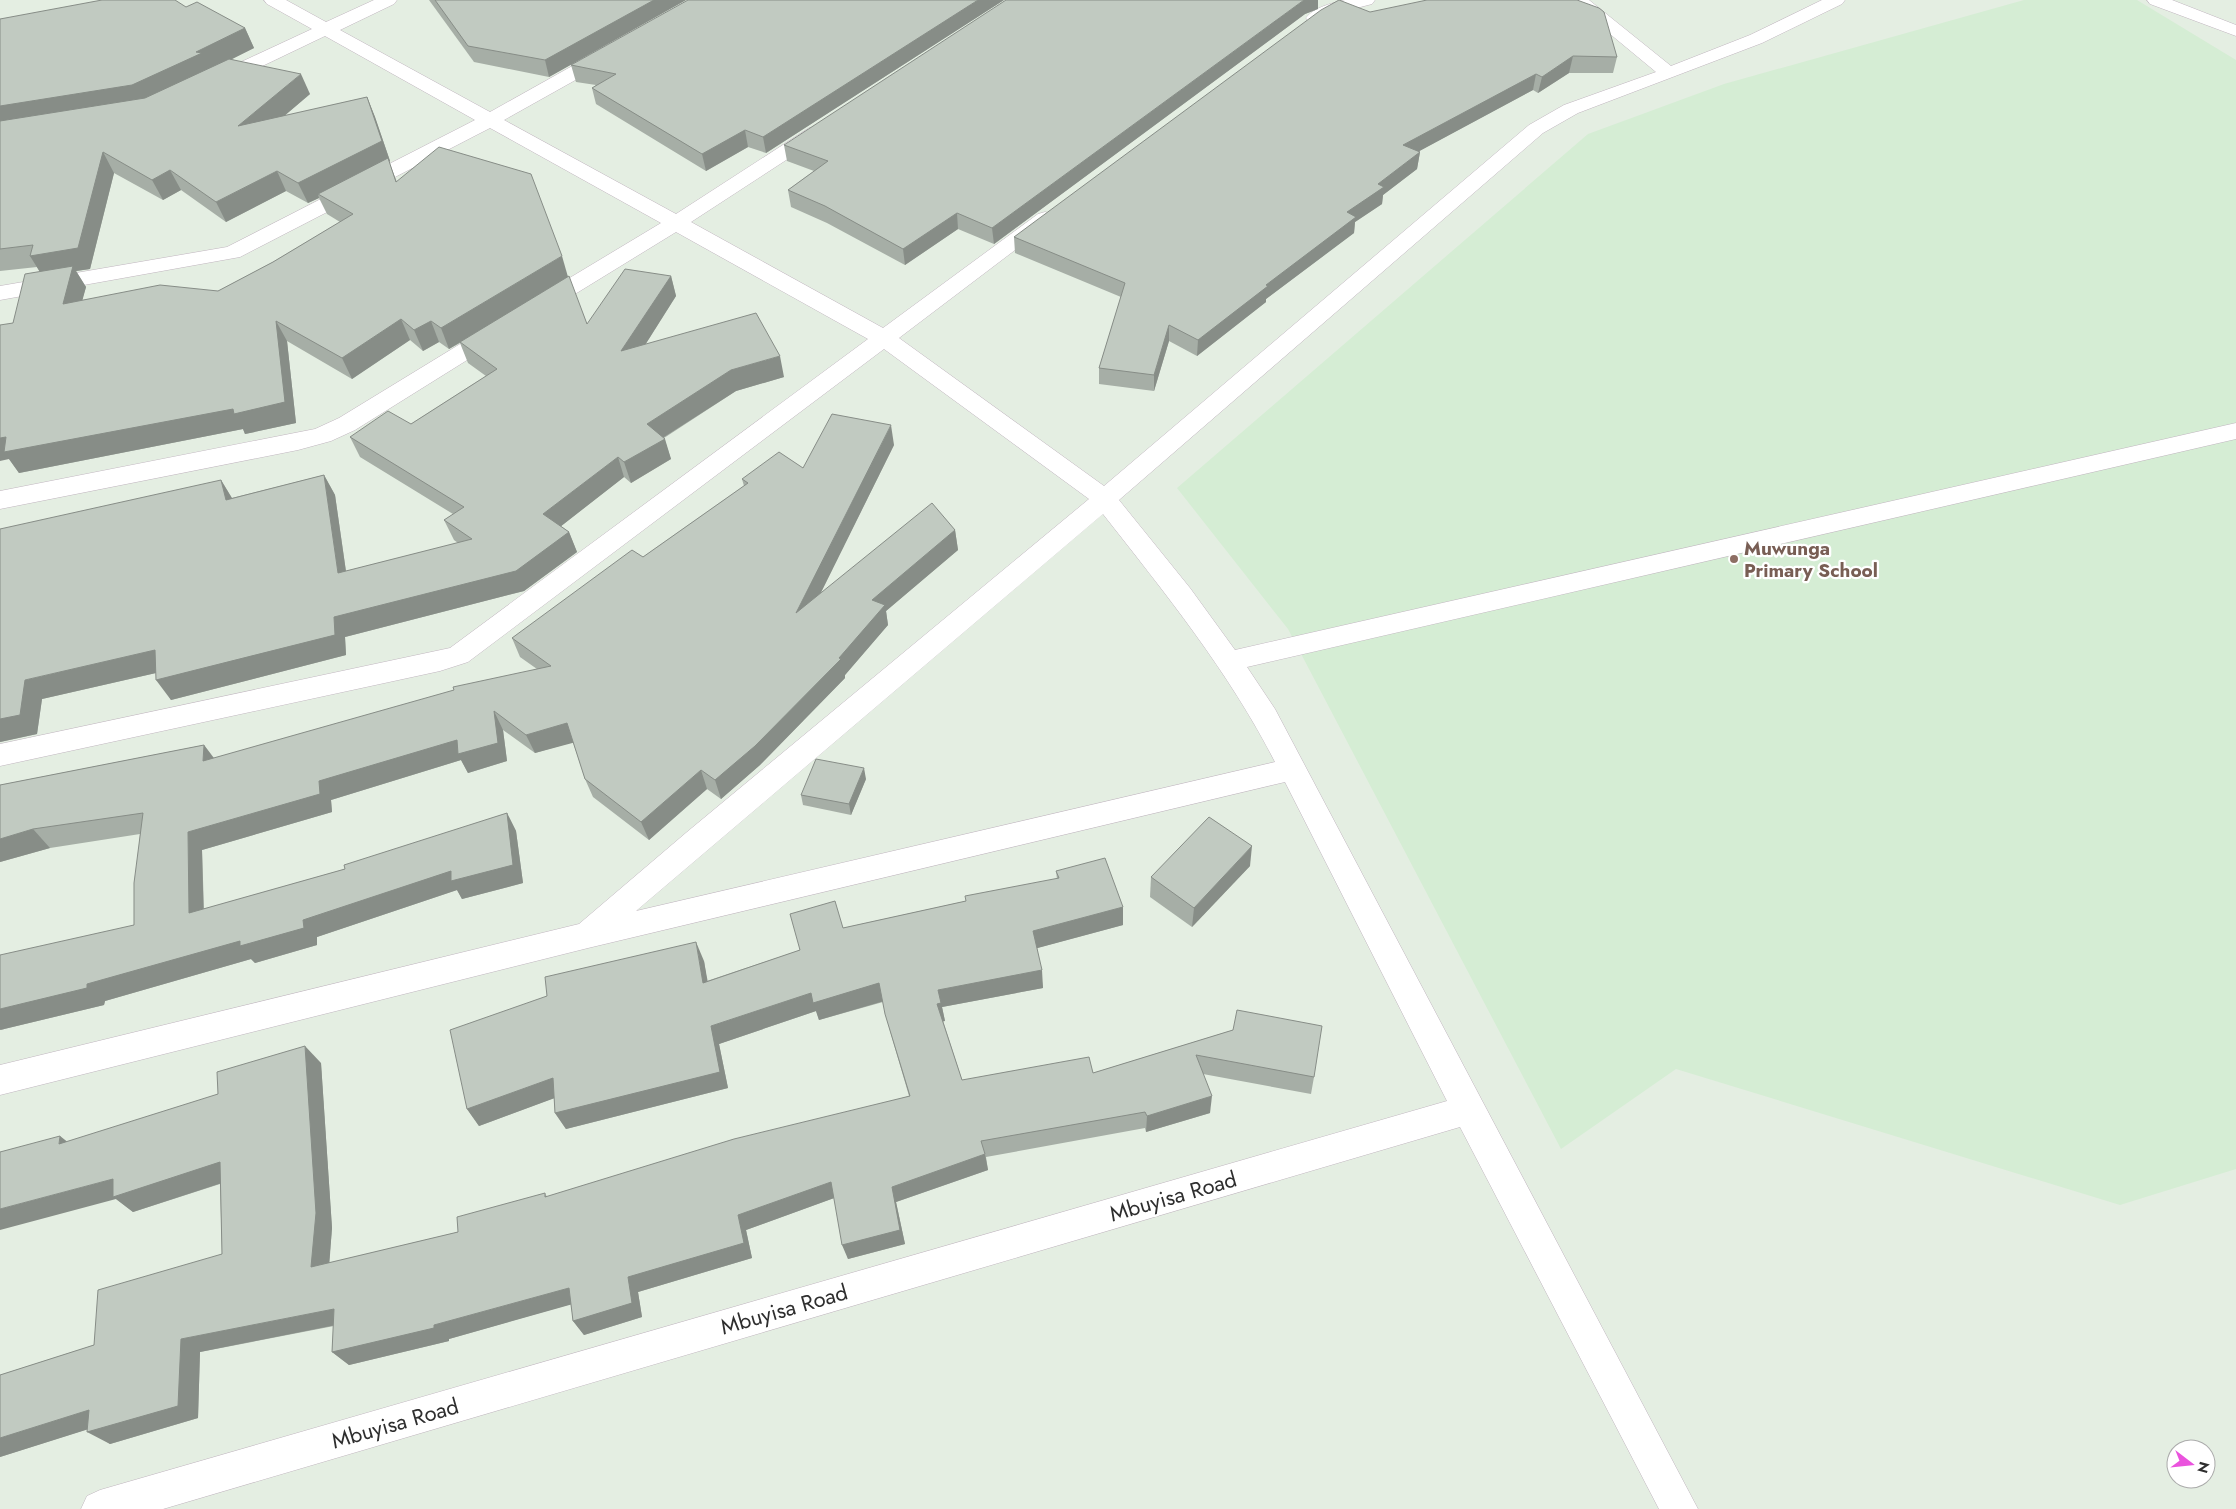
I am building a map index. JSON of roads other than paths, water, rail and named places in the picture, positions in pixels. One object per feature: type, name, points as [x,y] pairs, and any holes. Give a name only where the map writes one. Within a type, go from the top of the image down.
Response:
[{"type":"street","points":[[273,0],[884,338],[1105,499],[1229,661],[1265,716],[1468,1110],[1679,1509]]},
{"type":"street","points":[[203,87],[388,0]]},
{"type":"street","points":[[1296,32],[1335,8],[1366,0]]},
{"type":"street","points":[[1578,0],[1670,73]]},
{"type":"street","points":[[588,935],[704,834],[1105,499],[1536,129],[1571,109],[1756,39],[1836,0]]},
{"type":"street","points":[[2156,0],[2186,6],[2236,31]]},
{"type":"street","points":[[0,293],[234,252],[490,120],[626,43]]},
{"type":"street","points":[[0,500],[323,436],[346,424],[676,223],[835,120]]},
{"type":"street","points":[[0,756],[440,661],[459,655],[1066,202]]},
{"type":"street","points":[[1229,661],[2236,431]]},
{"type":"street","points":[[0,1080],[588,935],[1292,769]]},
{"type":"street","name":"Mbuyisa Road","points":[[100,1509],[1468,1110]]},
{"type":"place","name":"Muwunga Primary School","points":[[1734,559]]}]
